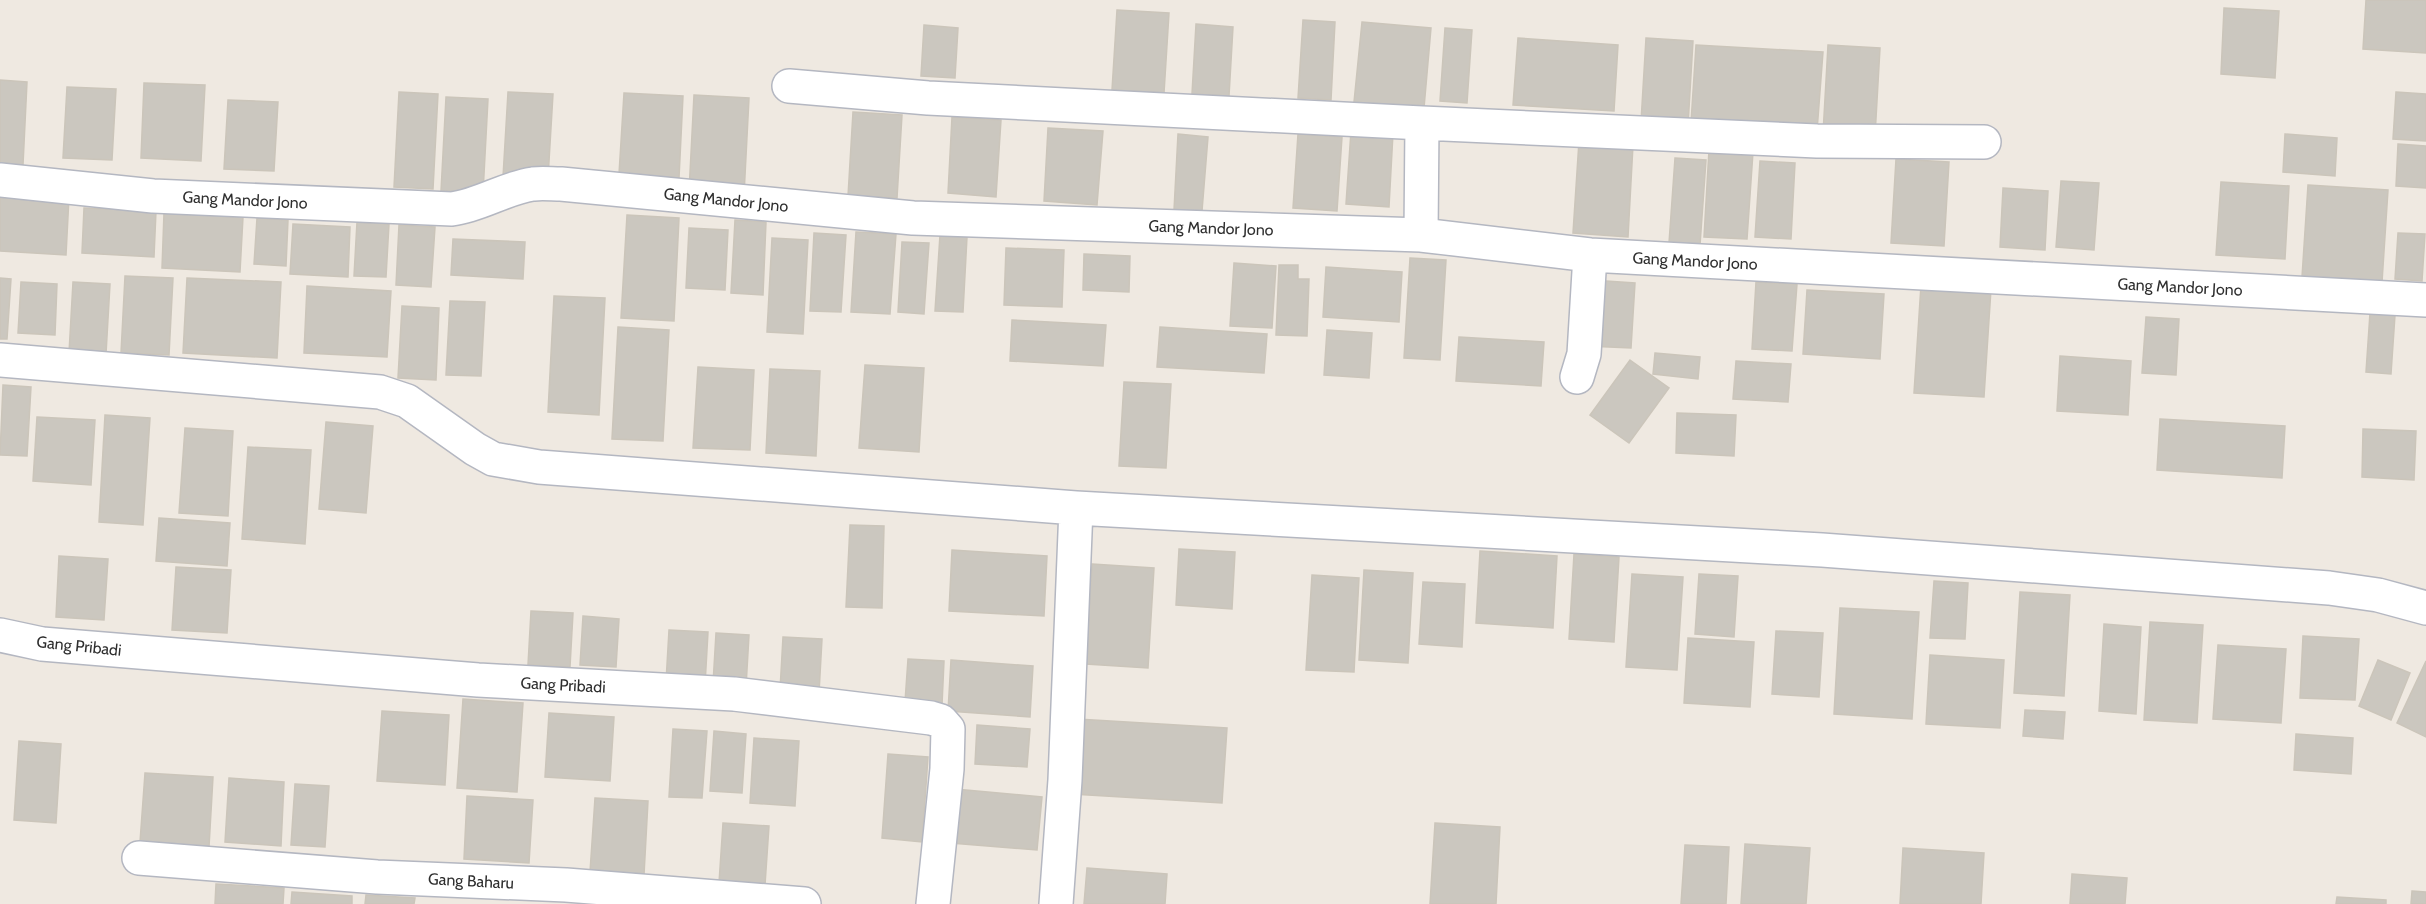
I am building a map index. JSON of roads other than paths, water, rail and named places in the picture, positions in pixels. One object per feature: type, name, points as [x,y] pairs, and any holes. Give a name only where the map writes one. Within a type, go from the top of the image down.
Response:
[{"type":"street","points":[[789,86],[928,98],[1422,123],[1817,141],[1984,142]]},
{"type":"street","points":[[1421,235],[1422,123]]},
{"type":"street","name":"Gang Mandor Jono","points":[[0,180],[153,196],[452,209],[469,207],[532,184],[561,184],[913,218],[1421,235],[1590,255],[2426,300]]},
{"type":"street","points":[[1577,377],[1584,354],[1590,255]]},
{"type":"street","points":[[0,360],[380,392],[407,401],[493,459],[539,466],[1076,508],[1822,550],[2329,588],[2378,595],[2426,608]]},
{"type":"street","points":[[1056,904],[1065,780],[1076,508]]},
{"type":"street","name":"Gang Pribadi","points":[[0,635],[42,644],[466,679],[734,694],[931,718],[941,721],[948,729],[947,770],[933,904]]},
{"type":"street","name":"Gang Baharu","points":[[139,858],[377,877],[577,886],[804,904]]}]
